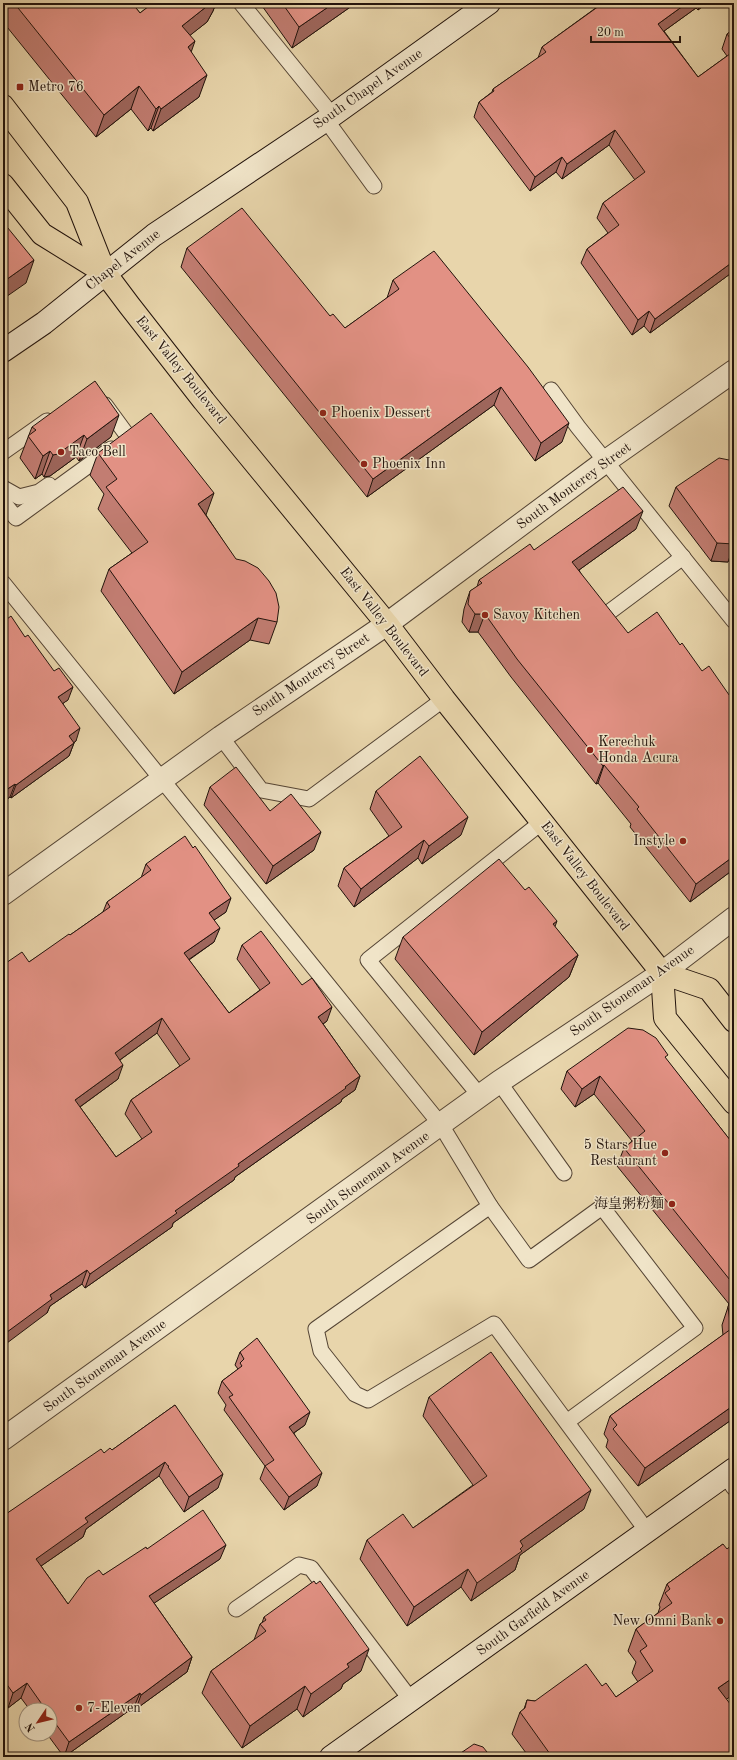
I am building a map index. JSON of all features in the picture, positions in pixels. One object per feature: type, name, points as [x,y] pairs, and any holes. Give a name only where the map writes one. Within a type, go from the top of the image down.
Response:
[{"type":"main road","name":"East Valley Boulevard","points":[[3,106],[77,202],[105,274],[204,401],[386,624],[662,972]]},
{"type":"main road","name":"East Valley Boulevard","points":[[3,185],[42,234],[105,274]]},
{"type":"main road","points":[[734,1021],[709,989],[662,972],[665,1018],[734,1103]]},
{"type":"street","name":"South Chapel Avenue","points":[[246,172],[329,117],[489,3]]},
{"type":"street","name":"Chapel Avenue","points":[[3,351],[44,323],[154,235],[246,172]]},
{"type":"street","name":"South Monterey Street","points":[[3,894],[221,737],[386,624],[606,461],[734,371]]},
{"type":"street","name":"South Stoneman Avenue","points":[[3,1440],[499,1082],[662,972],[734,918]]},
{"type":"street","name":"South Garfield Avenue","points":[[331,1757],[648,1531],[731,1477]]},
{"type":"lane","points":[[241,3],[329,117],[374,186]]},
{"type":"lane","points":[[550,390],[734,621]]},
{"type":"lane","points":[[97,393],[127,435]]},
{"type":"lane","points":[[3,452],[60,410]]},
{"type":"lane","points":[[3,488],[19,497],[39,492],[108,442],[127,435]]},
{"type":"lane","points":[[3,502],[16,518],[112,448],[127,435]]},
{"type":"lane","points":[[608,613],[683,557]]},
{"type":"lane","points":[[3,583],[163,779],[441,1125],[490,1206],[529,1260],[602,1206],[695,1328],[568,1421]]},
{"type":"lane","points":[[221,737],[261,790],[309,799],[444,699]]},
{"type":"lane","points":[[480,1096],[368,960],[542,822]]},
{"type":"lane","points":[[499,1082],[564,1173]]},
{"type":"lane","points":[[490,1206],[316,1329],[321,1351],[355,1394],[368,1400],[494,1324],[568,1421],[648,1531]]},
{"type":"lane","points":[[236,1609],[299,1565],[311,1568],[411,1700]]},
{"type":"building","points":[[14,3],[132,3],[140,13],[153,3],[211,3],[182,26],[195,41],[188,47],[207,75],[161,109],[159,106],[156,109],[139,86],[104,115]]},
{"type":"building","points":[[282,3],[334,3],[299,27]]},
{"type":"building","points":[[600,3],[687,3],[658,24],[698,77],[734,51],[734,261],[655,319],[649,311],[638,320],[587,249],[619,225],[603,203],[645,172],[615,130],[567,164],[562,157],[535,177],[479,102],[494,91],[493,89],[546,52],[542,47],[599,6],[598,5]]},
{"type":"building","points":[[734,29],[734,43],[727,34]]},
{"type":"building","points":[[242,208],[330,316],[333,314],[345,328],[399,289],[393,280],[434,251],[528,367],[569,423],[541,443],[501,387],[373,479],[187,248]]},
{"type":"building","points":[[3,222],[34,260],[3,282]]},
{"type":"building","points":[[95,381],[119,415],[87,439],[84,435],[58,454],[53,455],[50,451],[43,456],[28,436],[36,430],[32,427]]},
{"type":"building","points":[[151,413],[214,493],[198,504],[236,559],[245,561],[258,568],[269,581],[276,593],[279,607],[277,622],[258,618],[182,672],[109,569],[148,542],[106,487],[117,479],[98,453]]},
{"type":"building","points":[[719,458],[734,461],[734,544],[717,543],[676,487]]},
{"type":"building","points":[[623,487],[643,511],[572,562],[628,633],[657,612],[680,645],[682,643],[702,671],[709,666],[734,702],[734,856],[696,884],[637,809],[639,807],[604,765],[603,766],[517,659],[485,614],[475,614],[468,604],[470,591],[482,583],[479,580],[530,544],[534,550]]},
{"type":"building","points":[[11,616],[25,637],[28,635],[54,671],[59,668],[73,687],[58,697],[80,728],[69,736],[74,743],[16,785],[15,784],[3,792],[3,622]]},
{"type":"building","points":[[420,756],[468,817],[429,846],[424,840],[361,889],[344,868],[402,827],[376,791]]},
{"type":"building","points":[[236,767],[270,811],[291,794],[321,832],[273,866],[210,787]]},
{"type":"building","points":[[185,836],[193,848],[195,846],[231,898],[209,913],[220,928],[184,953],[229,1013],[270,983],[242,945],[261,931],[302,985],[312,978],[332,1007],[318,1017],[360,1076],[345,1087],[346,1088],[238,1164],[239,1166],[175,1211],[177,1213],[90,1274],[87,1270],[50,1295],[52,1299],[3,1335],[3,965],[22,952],[29,962],[110,907],[107,902],[151,870],[146,864]],"holes":[[[162,1018],[190,1059],[131,1100],[152,1132],[116,1157],[75,1100],[123,1065],[115,1053]]]},
{"type":"building","points":[[499,859],[525,890],[529,887],[557,921],[553,924],[578,955],[482,1032],[403,937]]},
{"type":"building","points":[[628,1028],[643,1030],[656,1038],[668,1055],[665,1057],[734,1145],[734,1285],[624,1148],[645,1131],[600,1076],[582,1089],[567,1071]]},
{"type":"building","points":[[734,1295],[734,1405],[645,1468],[613,1429],[617,1425],[610,1416],[731,1329],[728,1307],[730,1300]]},
{"type":"building","points":[[257,1338],[310,1412],[289,1427],[322,1473],[289,1497],[265,1466],[274,1460],[229,1397],[233,1395],[222,1381],[242,1366],[240,1363],[244,1359],[240,1352]]},
{"type":"building","points":[[491,1352],[591,1490],[520,1541],[523,1546],[520,1549],[522,1551],[477,1583],[468,1569],[414,1607],[367,1540],[403,1514],[413,1528],[487,1476],[429,1397]]},
{"type":"building","points":[[175,1405],[223,1474],[189,1497],[165,1462],[85,1518],[88,1522],[36,1559],[68,1604],[87,1578],[99,1570],[103,1575],[146,1547],[147,1549],[203,1510],[226,1545],[149,1596],[192,1657],[141,1695],[140,1693],[69,1742],[58,1727],[58,1702],[40,1702],[27,1683],[13,1693],[3,1679],[3,1516],[101,1449],[104,1453],[110,1448],[112,1450]]},
{"type":"building","points":[[723,1544],[727,1549],[732,1545],[734,1547],[734,1677],[718,1688],[734,1709],[734,1757],[546,1757],[550,1754],[520,1712],[525,1708],[527,1700],[535,1701],[586,1664],[602,1686],[606,1683],[616,1697],[653,1671],[640,1651],[647,1646],[636,1629],[672,1603],[665,1593],[670,1589],[667,1584]]},
{"type":"building","points":[[314,1581],[316,1584],[320,1581],[369,1649],[347,1664],[349,1667],[311,1694],[305,1686],[250,1726],[211,1671],[266,1631],[260,1624],[266,1620],[264,1617]]},
{"type":"building","points":[[474,1744],[483,1747],[491,1757],[455,1757]]},
{"type":"place","name":"Metro 76","points":[[20,87]]},
{"type":"place","name":"Phoenix Dessert","points":[[323,413]]},
{"type":"place","name":"Taco Bell","points":[[61,452]]},
{"type":"place","name":"Phoenix Inn","points":[[364,464]]},
{"type":"place","name":"Savoy Kitchen","points":[[485,615]]},
{"type":"place","name":"Kerechuk Honda Acura","points":[[590,750]]},
{"type":"place","name":"Instyle","points":[[683,841]]},
{"type":"place","name":"5 Stars Hue Restaurant","points":[[665,1153]]},
{"type":"place","name":"海皇粥粉麵","points":[[672,1204]]},
{"type":"place","name":"New Omni Bank","points":[[720,1621]]},
{"type":"place","name":"7-Eleven","points":[[79,1708]]}]
